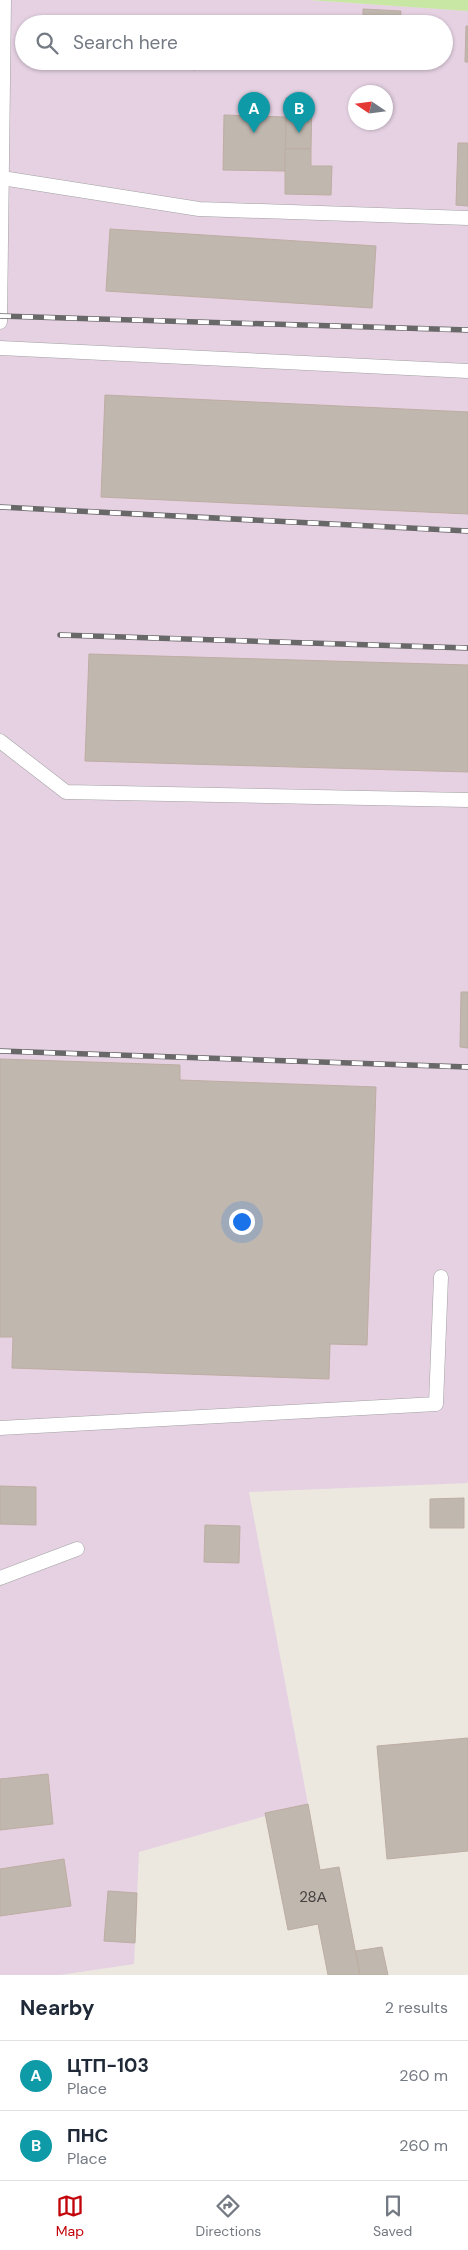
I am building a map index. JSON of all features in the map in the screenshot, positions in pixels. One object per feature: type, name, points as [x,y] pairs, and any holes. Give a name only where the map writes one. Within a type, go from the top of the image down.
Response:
[{"type":"lane","points":[[0,322],[4,0]]},
{"type":"lane","points":[[2,178],[199,209],[468,218]]},
{"type":"lane","points":[[0,348],[468,371]]},
{"type":"lane","points":[[0,741],[66,792],[468,800]]},
{"type":"lane","points":[[0,1428],[436,1404],[441,1277]]},
{"type":"lane","points":[[0,1578],[77,1548]]},
{"type":"shaded area","points":[[0,0],[309,0],[468,11],[468,1483],[249,1492],[308,1804],[139,1852],[134,1964],[60,1975],[0,1975]]},
{"type":"green space","points":[[309,0],[468,0],[468,11]]},
{"type":"building","points":[[363,9],[401,11],[401,15],[363,15]]},
{"type":"building","points":[[466,26],[468,26],[468,62],[465,62]]},
{"type":"building","points":[[286,98],[312,99],[311,149],[285,149]]},
{"type":"building","points":[[224,115],[286,117],[285,171],[223,170]]},
{"type":"building","points":[[458,143],[468,143],[468,206],[456,205]]},
{"type":"building","points":[[285,149],[311,149],[311,166],[332,166],[331,195],[285,194]]},
{"type":"building","points":[[110,229],[376,246],[372,308],[106,291]]},
{"type":"building","points":[[105,395],[468,412],[468,514],[101,497]]},
{"type":"building","points":[[89,654],[468,665],[468,772],[85,761]]},
{"type":"building","points":[[461,992],[468,992],[468,1048],[460,1047]]},
{"type":"building","points":[[0,1059],[180,1065],[180,1080],[376,1087],[367,1345],[330,1344],[329,1379],[12,1368],[13,1337],[0,1337]]},
{"type":"building","points":[[0,1486],[36,1487],[36,1525],[0,1524]]},
{"type":"building","points":[[464,1498],[464,1528],[430,1528],[430,1499]]},
{"type":"building","points":[[205,1525],[240,1526],[239,1563],[204,1562]]},
{"type":"building","points":[[468,1738],[468,1851],[387,1859],[377,1746]]},
{"type":"building","points":[[48,1774],[53,1824],[0,1830],[0,1779]]},
{"type":"building","points":[[308,1804],[320,1870],[339,1867],[360,1975],[328,1975],[318,1924],[288,1930],[265,1813]]},
{"type":"building","points":[[64,1859],[71,1906],[0,1916],[0,1869]]},
{"type":"building","points":[[108,1891],[137,1893],[135,1943],[104,1941]]},
{"type":"building","points":[[382,1947],[388,1975],[360,1975],[356,1951]]},
{"type":"railway","points":[[0,316],[468,330]]},
{"type":"railway","points":[[0,507],[468,531]]},
{"type":"railway","points":[[60,635],[468,648]]},
{"type":"railway","points":[[0,1051],[468,1067]]},
{"type":"place","name":"ЦТП-103","points":[[254,133]]},
{"type":"place","name":"ПНС","points":[[299,133]]}]
